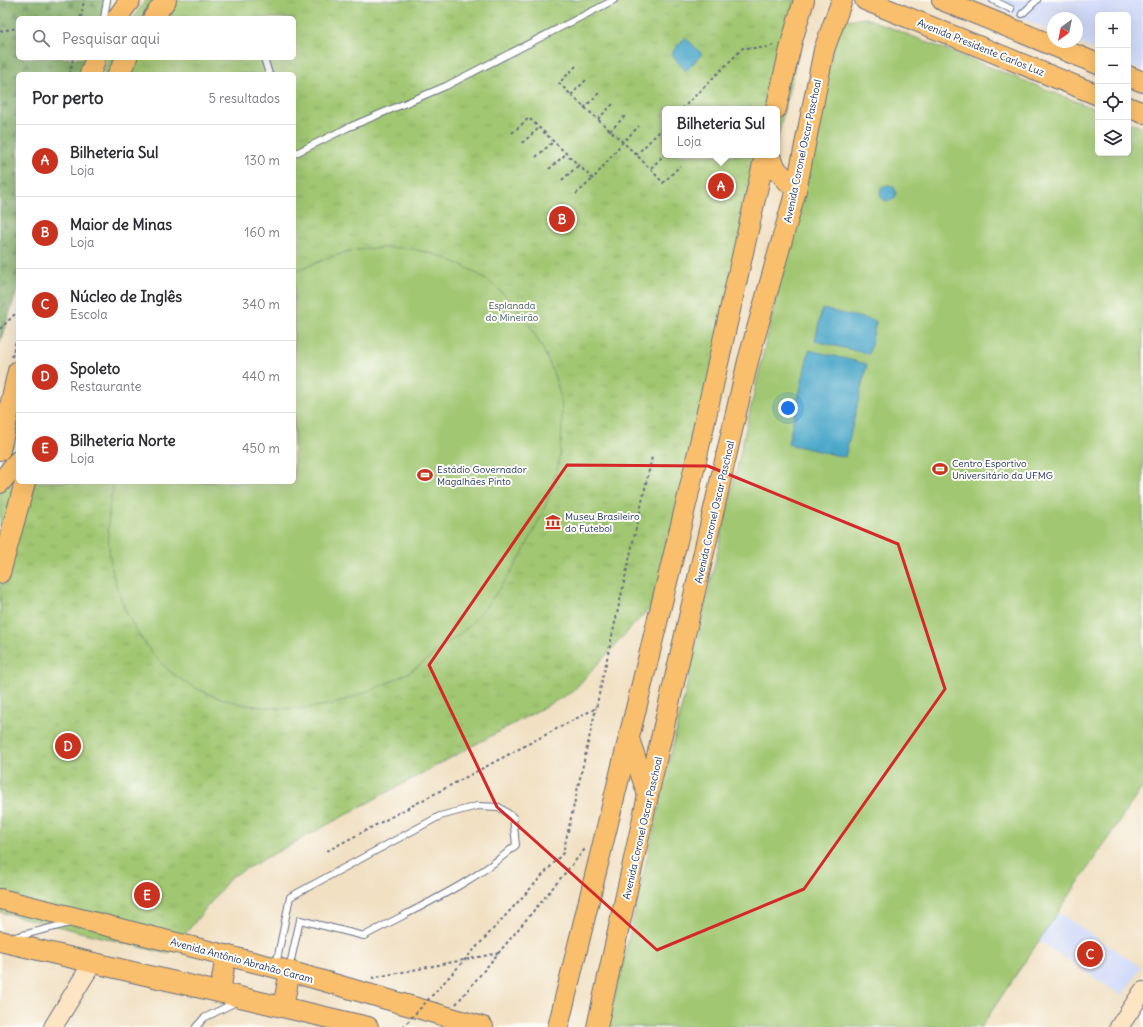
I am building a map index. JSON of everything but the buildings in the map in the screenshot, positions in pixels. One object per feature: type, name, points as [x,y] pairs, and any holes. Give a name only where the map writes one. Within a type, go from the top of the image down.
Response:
[{"type":"main road","points":[[118,16],[130,0]]},
{"type":"main road","points":[[154,16],[166,0]]},
{"type":"main road","points":[[777,106],[792,41],[804,0]]},
{"type":"main road","name":"Avenida Coronel Oscar Paschoal","points":[[597,1027],[648,795],[748,361],[796,190],[824,50],[842,0]]},
{"type":"main road","name":"Avenida Presidente Carlos Luz","points":[[865,0],[1095,94]]},
{"type":"main road","points":[[942,0],[1095,63]]},
{"type":"main road","points":[[91,72],[95,60]]},
{"type":"main road","points":[[119,72],[126,60]]},
{"type":"main road","points":[[1131,77],[1143,82]]},
{"type":"main road","points":[[1131,108],[1143,113]]},
{"type":"main road","points":[[558,1027],[629,739],[715,376],[764,158]]},
{"type":"main road","points":[[771,158],[777,170],[796,190]]},
{"type":"main road","points":[[715,376],[748,361]]},
{"type":"main road","points":[[0,450],[16,380]]},
{"type":"main road","points":[[0,483],[16,463]]},
{"type":"main road","points":[[0,573],[24,484]]},
{"type":"main road","points":[[629,739],[648,795]]},
{"type":"main road","name":"Avenida Antônio Abrahão Caram","points":[[0,899],[285,970],[483,1027]]},
{"type":"main road","points":[[1,941],[368,1027]]},
{"type":"main road","points":[[220,992],[226,955]]},
{"type":"main road","points":[[283,1007],[285,970]]},
{"type":"street","points":[[54,1027],[93,962]]},
{"type":"street","points":[[1119,1027],[1143,991]]},
{"type":"lane","points":[[104,16],[107,0]]},
{"type":"lane","points":[[296,153],[347,128],[446,86],[614,0]]},
{"type":"lane","points":[[993,0],[1011,9]]},
{"type":"lane","points":[[1022,14],[1037,0]]},
{"type":"lane","points":[[264,60],[268,72]]},
{"type":"lane","points":[[477,806],[499,807],[513,817],[516,845],[500,859],[473,878],[364,936],[300,920],[285,970],[290,897],[440,816],[477,806]]},
{"type":"lane","points":[[1,941],[83,920]]},
{"type":"lane","points":[[196,1027],[204,1018],[244,998]]},
{"type":"path","points":[[81,16],[84,0]]},
{"type":"path","points":[[0,31],[16,28]]},
{"type":"path","points":[[685,106],[743,48],[763,48],[792,41]]},
{"type":"path","points":[[70,72],[73,60]]},
{"type":"path","points":[[576,66],[559,83],[584,108],[651,168],[663,183],[680,166]]},
{"type":"path","points":[[571,95],[588,78]]},
{"type":"path","points":[[584,108],[601,91]]},
{"type":"path","points":[[598,119],[614,102]]},
{"type":"path","points":[[610,131],[627,114]]},
{"type":"path","points":[[512,133],[529,118],[593,179]]},
{"type":"path","points":[[576,194],[593,179],[622,143],[639,126]]},
{"type":"path","points":[[522,143],[540,128]]},
{"type":"path","points":[[636,155],[662,129]]},
{"type":"path","points":[[536,157],[553,142]]},
{"type":"path","points":[[549,169],[566,154]]},
{"type":"path","points":[[651,168],[662,157]]},
{"type":"path","points":[[562,180],[580,165]]},
{"type":"path","points":[[0,329],[16,313]]},
{"type":"path","points":[[403,1027],[563,853],[652,457]]},
{"type":"path","points":[[327,851],[596,708]]},
{"type":"path","points":[[445,1017],[590,843]]},
{"type":"path","points":[[367,980],[499,953]]},
{"type":"highlighted area","points":[[567,465],[708,466],[898,544],[945,689],[804,889],[657,950],[497,807],[429,665]]},
{"type":"shaded area","points":[[980,0],[1143,0],[1143,71],[1131,66],[1131,12],[1095,12],[1095,51],[1083,45],[1083,12],[1047,12],[1047,29]]},
{"type":"shaded area","points":[[1058,912],[1141,967],[1122,996],[1039,941]]},
{"type":"green space","points":[[0,0],[106,0],[103,16],[16,16],[16,60],[94,60],[90,72],[16,72],[16,294],[0,342]]},
{"type":"green space","name":"Esplanada do Mineirão","points":[[146,0],[805,0],[799,49],[780,128],[780,106],[662,106],[662,158],[772,158],[719,382],[678,577],[572,692],[231,877],[169,954],[0,912],[0,468],[16,400],[16,484],[296,484],[296,72],[104,72],[107,60],[296,60],[296,16],[134,16]]},
{"type":"green space","name":"Centro Esportivo Universitário da UFMG","points":[[866,18],[1095,109],[1095,156],[1131,156],[1131,123],[1143,128],[1143,786],[981,1027],[608,1027],[836,38],[843,20]]},
{"type":"green space","name":"Estádio Governador Magalhães Pinto","points":[[400,248],[430,253],[464,266],[495,287],[509,299],[531,328],[545,354],[559,390],[562,405],[562,434],[557,471],[550,494],[533,533],[526,547],[499,589],[479,615],[465,630],[421,665],[404,675],[371,690],[335,704],[312,707],[282,708],[243,704],[209,694],[188,684],[160,662],[144,643],[121,601],[114,578],[108,531],[114,484],[296,484],[296,270],[348,251]]},
{"type":"water","points":[[685,37],[702,54],[686,71],[671,54]]},
{"type":"water","points":[[885,185],[891,185],[896,190],[894,199],[891,201],[885,201],[880,196],[880,190]]},
{"type":"water","points":[[822,309],[876,321],[869,354],[815,341]]},
{"type":"water","points":[[809,350],[867,364],[845,457],[788,444]]},
{"type":"place","name":"Bilheteria Sul","points":[[721,186]]},
{"type":"place","name":"Maior de Minas","points":[[562,219]]},
{"type":"place","name":"Centro Esportivo Universitário da UFMG","points":[[940,469]]},
{"type":"place","name":"Estádio Governador Magalhães Pinto","points":[[425,475]]},
{"type":"place","name":"Museu Brasileiro do Futebol","points":[[553,522]]},
{"type":"place","name":"Spoleto","points":[[68,746]]},
{"type":"place","name":"Bilheteria Norte","points":[[147,895]]},
{"type":"place","name":"Núcleo de Inglês","points":[[1090,954]]}]
